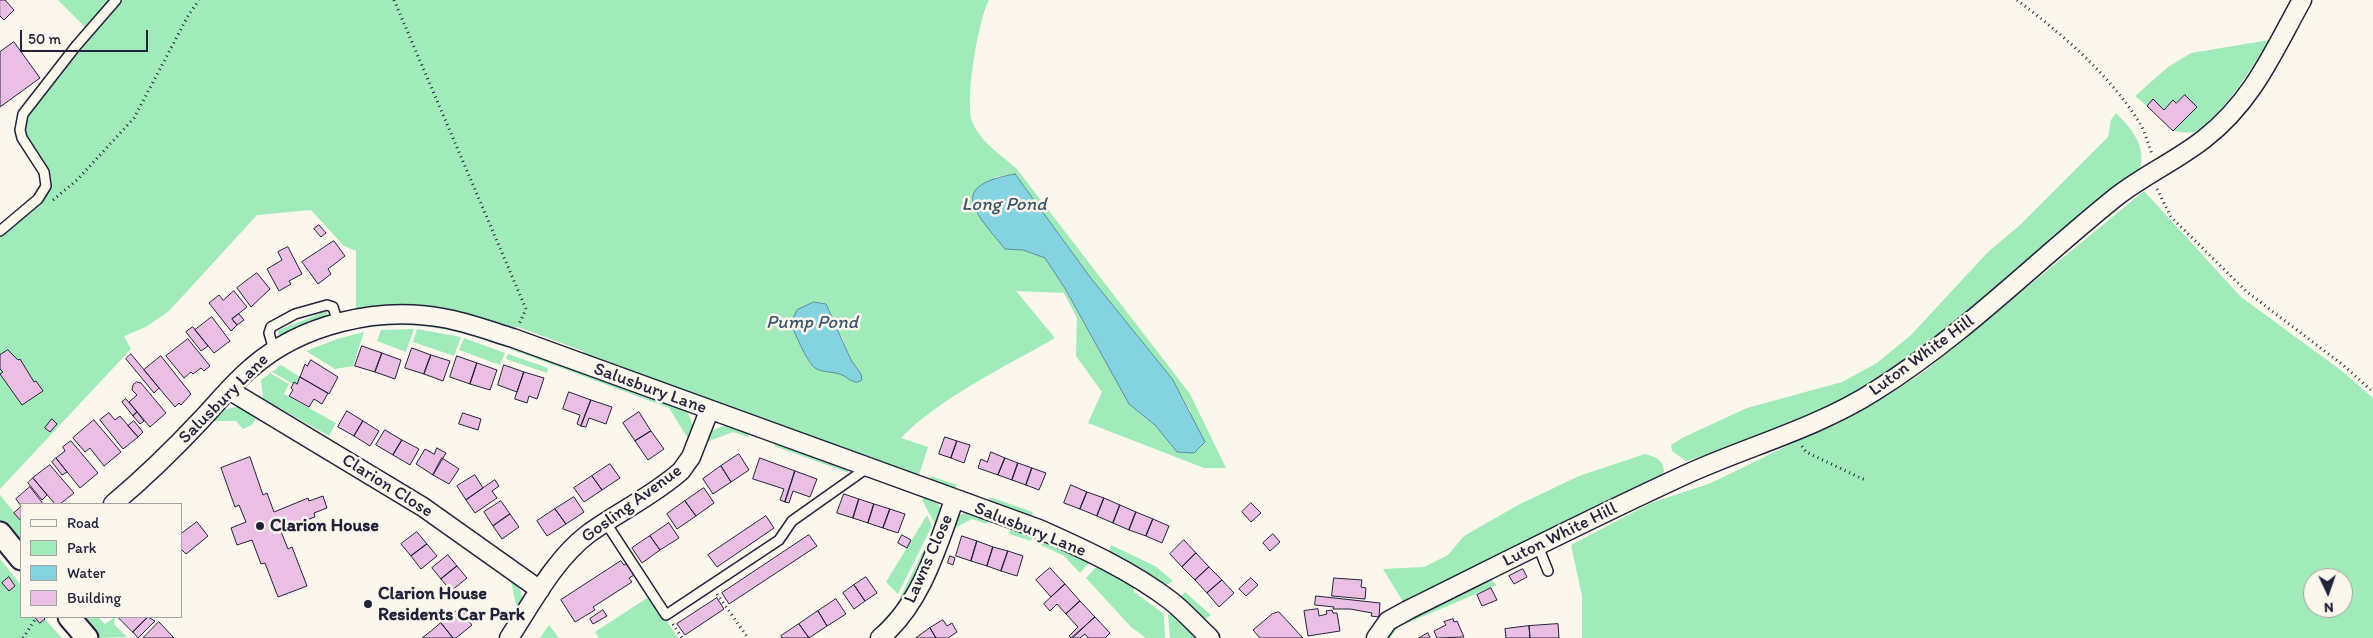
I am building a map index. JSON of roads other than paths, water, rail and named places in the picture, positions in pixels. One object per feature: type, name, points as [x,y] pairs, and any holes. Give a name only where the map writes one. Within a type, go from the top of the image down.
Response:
[{"type":"street","name":"Luton White Hill","points":[[1376,638],[1388,621],[1408,610],[1690,473],[1789,432],[1872,394],[1917,364],[1970,322],[2117,197],[2150,173],[2206,138],[2242,103],[2268,64],[2302,0]]},
{"type":"street","name":"Salusbury Lane","points":[[114,503],[175,447],[250,368],[274,350],[338,323],[356,319],[417,315],[461,321],[1039,529],[1125,572],[1171,601],[1210,638]]},
{"type":"street","name":"Clarion Close","points":[[229,390],[423,507],[540,590]]},
{"type":"street","name":"Gosling Avenue","points":[[509,638],[540,590],[572,549],[587,535],[681,472],[691,457],[709,411]]},
{"type":"street","name":"Lawns Close","points":[[880,638],[896,623],[916,593],[932,559],[954,500]]},
{"type":"street","points":[[0,534],[20,558]]},
{"type":"street","points":[[70,618],[87,638]]},
{"type":"lane","points":[[0,231],[38,199],[46,186],[44,172],[22,138],[20,130],[22,114],[116,0]]},
{"type":"lane","points":[[606,522],[666,614],[779,540],[792,521],[867,468]]},
{"type":"lane","points":[[1538,546],[1548,571]]},
{"type":"water","name":"Long Pond","points":[[1015,174],[1090,277],[1173,380],[1205,442],[1194,453],[1177,452],[1155,425],[1129,404],[1066,290],[1045,258],[1023,250],[1005,249],[984,223],[973,202],[974,193],[980,185],[994,179]]},
{"type":"water","name":"Pump Pond","points":[[814,302],[826,304],[851,360],[861,374],[862,380],[859,382],[854,382],[839,374],[818,370],[808,360],[791,323],[797,310]]},
{"type":"place","name":"Clarion House","points":[[260,526]]},
{"type":"place","name":"Clarion House Residents Car Park","points":[[368,604]]}]
